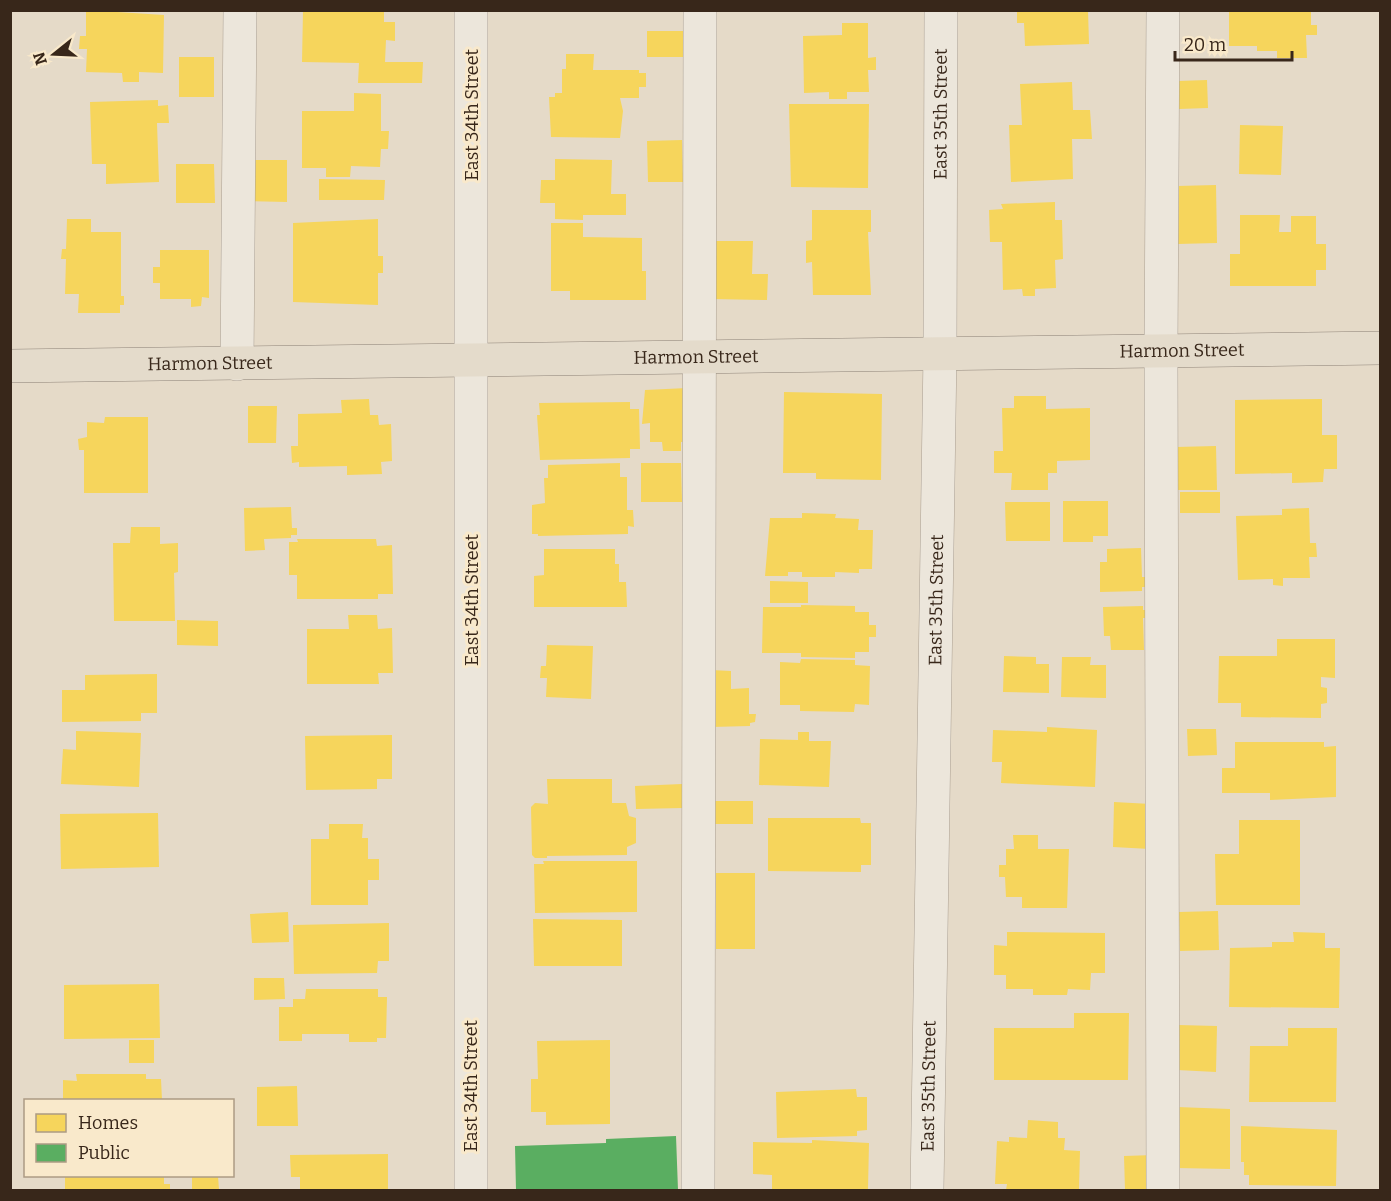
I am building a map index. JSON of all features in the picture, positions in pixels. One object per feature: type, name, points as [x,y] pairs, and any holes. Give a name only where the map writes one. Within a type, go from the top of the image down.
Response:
[{"type":"main road","name":"Harmon Street","points":[[10,366],[1380,348]]},
{"type":"street","points":[[237,364],[240,10]]},
{"type":"street","name":"East 34th Street","points":[[471,10],[471,1191]]},
{"type":"street","points":[[698,1191],[700,10]]},
{"type":"street","name":"East 35th Street","points":[[927,1191],[940,354],[941,10]]},
{"type":"street","points":[[1163,10],[1161,351],[1163,1191]]},
{"type":"building: Homes","points":[[86,10],[164,15],[163,73],[139,72],[139,82],[123,82],[122,73],[86,72],[87,49],[79,49],[80,36],[86,36]]},
{"type":"building: Homes","points":[[303,10],[384,10],[384,22],[395,22],[395,41],[386,40],[385,62],[423,62],[422,83],[358,83],[359,63],[302,62]]},
{"type":"building: Homes","points":[[1017,10],[1088,10],[1089,44],[1025,46],[1024,23],[1017,23]]},
{"type":"building: Homes","points":[[1229,10],[1311,10],[1311,25],[1317,25],[1317,35],[1306,35],[1307,58],[1277,58],[1277,51],[1257,51],[1257,46],[1229,46]]},
{"type":"building: Homes","points":[[842,23],[868,23],[868,58],[876,57],[876,70],[868,70],[869,92],[847,92],[847,99],[829,99],[829,92],[804,93],[803,36],[842,35]]},
{"type":"building: Homes","points":[[647,31],[686,31],[687,57],[647,57]]},
{"type":"building: Homes","points":[[566,54],[594,54],[593,70],[639,70],[639,73],[646,73],[646,87],[639,87],[639,98],[620,98],[623,111],[620,138],[551,137],[549,97],[555,97],[555,93],[562,93],[562,69],[566,69]]},
{"type":"building: Homes","points":[[179,57],[214,57],[214,97],[179,97]]},
{"type":"building: Homes","points":[[1207,80],[1208,108],[1179,109],[1178,81]]},
{"type":"building: Homes","points":[[1072,82],[1073,110],[1090,110],[1092,139],[1072,139],[1073,179],[1011,182],[1009,125],[1022,125],[1020,84]]},
{"type":"building: Homes","points":[[354,93],[381,94],[381,131],[389,131],[388,149],[381,149],[380,167],[351,166],[350,177],[326,177],[326,168],[302,168],[302,111],[354,111]]},
{"type":"building: Homes","points":[[158,100],[158,106],[168,105],[169,123],[157,123],[159,182],[106,184],[106,164],[92,164],[90,102]]},
{"type":"building: Homes","points":[[789,104],[869,104],[868,188],[791,187]]},
{"type":"building: Homes","points":[[1240,125],[1283,126],[1281,175],[1239,174]]},
{"type":"building: Homes","points":[[682,140],[683,182],[648,182],[647,141]]},
{"type":"building: Homes","points":[[555,159],[612,160],[611,194],[626,194],[626,215],[583,215],[583,220],[555,219],[555,203],[540,203],[541,180],[555,180]]},
{"type":"building: Homes","points":[[253,160],[287,160],[287,202],[248,201]]},
{"type":"building: Homes","points":[[176,164],[214,164],[215,203],[176,203]]},
{"type":"building: Homes","points":[[319,179],[385,180],[384,200],[319,200]]},
{"type":"building: Homes","points":[[1216,185],[1217,243],[1177,244],[1177,186]]},
{"type":"building: Homes","points":[[1055,202],[1055,220],[1062,220],[1063,259],[1055,260],[1056,288],[1035,289],[1035,296],[1023,296],[1022,289],[1003,290],[1002,242],[990,242],[989,210],[1003,209],[1001,204]]},
{"type":"building: Homes","points":[[812,210],[871,210],[871,232],[868,232],[871,295],[813,295],[812,262],[806,263],[806,241],[812,240]]},
{"type":"building: Homes","points":[[1240,215],[1280,215],[1279,232],[1291,232],[1291,216],[1316,216],[1316,244],[1326,244],[1326,270],[1316,270],[1316,286],[1230,286],[1230,254],[1240,254]]},
{"type":"building: Homes","points":[[67,219],[91,219],[91,232],[121,232],[121,296],[124,296],[124,305],[120,305],[120,313],[78,313],[79,294],[65,294],[66,259],[61,259],[62,249],[66,249]]},
{"type":"building: Homes","points":[[378,219],[378,256],[383,256],[383,273],[378,273],[378,305],[293,302],[293,223]]},
{"type":"building: Homes","points":[[551,223],[583,223],[583,237],[642,238],[642,271],[646,271],[646,300],[570,300],[570,291],[551,291]]},
{"type":"building: Homes","points":[[712,241],[753,241],[752,274],[768,274],[767,300],[711,299]]},
{"type":"building: Homes","points":[[160,250],[209,250],[209,298],[202,297],[201,306],[191,307],[191,299],[160,299],[160,283],[153,283],[153,267],[160,267]]},
{"type":"building: Homes","points":[[687,388],[688,442],[681,442],[681,451],[663,451],[662,442],[650,442],[650,423],[642,424],[645,390]]},
{"type":"building: Homes","points":[[784,392],[882,394],[881,480],[816,479],[816,473],[783,473]]},
{"type":"building: Homes","points":[[1014,396],[1046,396],[1046,409],[1090,408],[1090,460],[1057,461],[1057,473],[1048,473],[1048,490],[1011,490],[1012,473],[994,473],[994,451],[1003,451],[1002,408],[1014,408]]},
{"type":"building: Homes","points":[[369,399],[370,415],[378,415],[379,425],[391,424],[392,461],[381,462],[382,474],[347,475],[347,466],[299,467],[299,462],[292,463],[291,446],[298,446],[298,414],[342,413],[341,400]]},
{"type":"building: Homes","points":[[1322,399],[1322,435],[1337,435],[1337,469],[1324,469],[1323,482],[1292,483],[1292,473],[1235,474],[1235,400]]},
{"type":"building: Homes","points":[[630,402],[630,409],[639,409],[640,449],[630,449],[630,458],[540,460],[537,415],[540,415],[539,403]]},
{"type":"building: Homes","points":[[248,406],[277,406],[276,443],[248,443]]},
{"type":"building: Homes","points":[[105,417],[148,417],[148,493],[84,493],[84,450],[79,450],[78,439],[87,437],[87,422],[104,423]]},
{"type":"building: Homes","points":[[1216,446],[1217,490],[1176,490],[1176,447]]},
{"type":"building: Homes","points":[[620,463],[620,477],[627,477],[627,510],[633,510],[634,527],[628,526],[628,534],[538,536],[538,534],[532,534],[532,505],[545,503],[544,478],[548,478],[548,465]]},
{"type":"building: Homes","points":[[641,463],[681,463],[682,502],[641,502]]},
{"type":"building: Homes","points":[[1180,492],[1220,492],[1220,513],[1180,513]]},
{"type":"building: Homes","points":[[1063,501],[1108,501],[1108,536],[1093,536],[1093,542],[1063,542]]},
{"type":"building: Homes","points":[[1005,502],[1050,502],[1050,541],[1006,541]]},
{"type":"building: Homes","points":[[291,507],[292,528],[297,528],[297,535],[291,535],[291,538],[264,539],[265,550],[245,551],[244,508]]},
{"type":"building: Homes","points":[[1309,508],[1310,543],[1316,543],[1317,557],[1309,557],[1310,578],[1283,578],[1283,586],[1273,585],[1273,579],[1238,580],[1236,516],[1282,515],[1282,509]]},
{"type":"building: Homes","points":[[802,513],[836,514],[835,518],[859,519],[858,530],[873,530],[872,569],[859,569],[859,573],[835,572],[835,577],[802,577],[802,572],[788,572],[788,576],[765,576],[770,518],[802,518]]},
{"type":"building: Homes","points":[[131,527],[160,527],[160,544],[178,543],[178,572],[174,573],[175,621],[114,621],[113,543],[130,543]]},
{"type":"building: Homes","points":[[297,539],[376,539],[377,546],[392,545],[393,594],[378,594],[378,599],[297,599],[297,575],[289,575],[289,542],[298,542]]},
{"type":"building: Homes","points":[[1141,548],[1142,577],[1146,577],[1146,587],[1142,587],[1142,591],[1100,592],[1100,562],[1107,562],[1107,549]]},
{"type":"building: Homes","points":[[544,549],[615,549],[615,564],[619,564],[619,582],[626,582],[627,607],[534,607],[534,576],[544,575]]},
{"type":"building: Homes","points":[[770,581],[808,582],[808,603],[770,603]]},
{"type":"building: Homes","points":[[801,605],[855,606],[855,612],[869,612],[869,625],[876,625],[876,637],[869,637],[869,652],[855,652],[855,658],[801,657],[801,653],[762,653],[763,607],[801,607]]},
{"type":"building: Homes","points":[[1143,606],[1143,610],[1148,610],[1148,618],[1143,618],[1144,650],[1111,650],[1110,636],[1104,636],[1103,607]]},
{"type":"building: Homes","points":[[348,615],[377,615],[378,629],[392,628],[393,673],[378,673],[379,684],[307,684],[307,629],[349,629]]},
{"type":"building: Homes","points":[[177,620],[218,621],[218,646],[177,645]]},
{"type":"building: Homes","points":[[1277,639],[1335,639],[1335,678],[1321,677],[1321,687],[1327,688],[1327,703],[1321,704],[1321,718],[1241,717],[1241,703],[1218,703],[1219,656],[1277,656]]},
{"type":"building: Homes","points":[[547,645],[593,646],[591,699],[546,697],[547,678],[540,678],[541,666],[546,666]]},
{"type":"building: Homes","points":[[1004,656],[1036,657],[1036,664],[1049,664],[1049,693],[1003,692]]},
{"type":"building: Homes","points":[[1062,657],[1091,657],[1090,665],[1106,665],[1106,698],[1061,697]]},
{"type":"building: Homes","points":[[801,659],[855,660],[855,665],[870,666],[869,705],[855,704],[854,712],[800,711],[800,705],[780,705],[780,662],[800,663]]},
{"type":"building: Homes","points":[[711,670],[731,671],[731,689],[749,688],[749,714],[756,714],[755,722],[750,723],[750,726],[711,727]]},
{"type":"building: Homes","points":[[157,674],[157,713],[141,713],[141,721],[62,722],[62,690],[85,690],[85,675]]},
{"type":"building: Homes","points":[[1047,727],[1097,730],[1095,787],[1001,783],[1002,762],[992,762],[993,730],[1047,732]]},
{"type":"building: Homes","points":[[1187,729],[1216,729],[1217,755],[1188,756]]},
{"type":"building: Homes","points":[[76,731],[141,733],[139,787],[61,784],[63,749],[76,750]]},
{"type":"building: Homes","points":[[798,732],[809,732],[809,741],[831,741],[829,787],[759,785],[760,739],[798,740]]},
{"type":"building: Homes","points":[[392,735],[392,779],[377,779],[377,789],[306,790],[305,736]]},
{"type":"building: Homes","points":[[1235,742],[1324,742],[1324,747],[1336,746],[1336,797],[1270,800],[1270,793],[1222,793],[1222,768],[1235,768]]},
{"type":"building: Homes","points":[[547,779],[612,779],[612,803],[626,803],[629,816],[636,818],[636,843],[627,847],[627,855],[535,858],[532,855],[531,807],[535,803],[548,804]]},
{"type":"building: Homes","points":[[682,784],[683,808],[636,809],[635,786]]},
{"type":"building: Homes","points":[[715,801],[753,801],[753,824],[715,824]]},
{"type":"building: Homes","points":[[1114,802],[1151,804],[1150,849],[1113,847]]},
{"type":"building: Homes","points":[[158,813],[159,867],[61,869],[60,814]]},
{"type":"building: Homes","points":[[768,818],[860,818],[861,823],[871,823],[871,865],[861,865],[861,872],[768,871]]},
{"type":"building: Homes","points":[[1239,820],[1300,820],[1300,905],[1216,905],[1215,854],[1239,854]]},
{"type":"building: Homes","points":[[329,824],[363,824],[362,838],[368,838],[368,859],[379,859],[379,880],[368,880],[368,905],[311,905],[311,839],[329,839]]},
{"type":"building: Homes","points":[[1013,835],[1038,835],[1038,849],[1069,849],[1067,908],[1022,908],[1022,897],[1006,897],[1005,877],[999,877],[999,865],[1006,865],[1006,849],[1014,849]]},
{"type":"building: Homes","points":[[543,861],[637,861],[637,912],[535,913],[534,864],[544,864]]},
{"type":"building: Homes","points":[[716,873],[755,873],[755,949],[716,949]]},
{"type":"building: Homes","points":[[1218,911],[1219,950],[1180,951],[1179,912]]},
{"type":"building: Homes","points":[[288,912],[289,942],[252,943],[250,914]]},
{"type":"building: Homes","points":[[533,919],[622,920],[622,966],[534,966]]},
{"type":"building: Homes","points":[[389,923],[389,961],[378,961],[377,973],[294,974],[293,925]]},
{"type":"building: Homes","points":[[1007,932],[1105,933],[1105,973],[1091,973],[1090,990],[1068,989],[1067,995],[1033,995],[1033,989],[1006,989],[1006,975],[994,975],[994,945],[1007,946]]},
{"type":"building: Homes","points":[[1293,932],[1325,933],[1325,948],[1340,948],[1339,1008],[1229,1007],[1230,948],[1272,947],[1272,942],[1294,942]]},
{"type":"building: Homes","points":[[254,978],[284,978],[285,999],[254,1000]]},
{"type":"building: Homes","points":[[159,984],[160,1038],[64,1039],[64,985]]},
{"type":"building: Homes","points":[[306,989],[378,989],[378,997],[387,997],[386,1038],[377,1038],[377,1042],[349,1042],[349,1034],[302,1034],[302,1041],[279,1041],[279,1007],[293,1007],[293,999],[305,999]]},
{"type":"building: Homes","points":[[1074,1013],[1129,1013],[1128,1080],[994,1080],[994,1028],[1074,1028]]},
{"type":"building: Homes","points":[[1178,1025],[1217,1026],[1216,1072],[1177,1070]]},
{"type":"building: Homes","points":[[1288,1028],[1337,1028],[1336,1102],[1249,1102],[1250,1046],[1288,1046]]},
{"type":"building: Homes","points":[[129,1040],[154,1040],[154,1063],[129,1063]]},
{"type":"building: Homes","points":[[610,1040],[610,1124],[546,1125],[546,1112],[531,1112],[531,1079],[538,1079],[537,1041]]},
{"type":"building: Homes","points":[[76,1074],[146,1074],[146,1079],[161,1079],[162,1099],[63,1099],[63,1080],[77,1081]]},
{"type":"building: Homes","points":[[297,1086],[298,1126],[257,1126],[257,1087]]},
{"type":"building: Homes","points":[[856,1089],[857,1097],[867,1097],[867,1130],[857,1131],[857,1136],[777,1138],[776,1092]]},
{"type":"building: Homes","points":[[1177,1107],[1230,1109],[1230,1169],[1176,1168]]},
{"type":"building: Homes","points":[[1028,1120],[1058,1122],[1058,1138],[1065,1138],[1064,1150],[1080,1151],[1079,1189],[1006,1190],[1007,1184],[995,1184],[997,1141],[1009,1142],[1009,1137],[1027,1138]]},
{"type":"building: Homes","points":[[1241,1126],[1337,1130],[1336,1186],[1249,1185],[1249,1175],[1244,1175],[1244,1162],[1241,1162]]},
{"type":"building: Homes","points":[[812,1140],[869,1143],[868,1189],[772,1190],[772,1175],[753,1174],[753,1142],[812,1143]]},
{"type":"building: Homes","points":[[388,1154],[388,1190],[300,1190],[300,1177],[291,1177],[290,1155]]},
{"type":"building: Homes","points":[[1154,1155],[1155,1190],[1125,1190],[1124,1156]]},
{"type":"building: Homes","points":[[65,1177],[164,1177],[164,1184],[170,1184],[170,1190],[65,1190]]},
{"type":"building: Homes","points":[[192,1177],[218,1177],[219,1190],[192,1190]]},
{"type":"building: Public","points":[[676,1136],[678,1190],[516,1190],[515,1146],[606,1143],[606,1139]]}]
